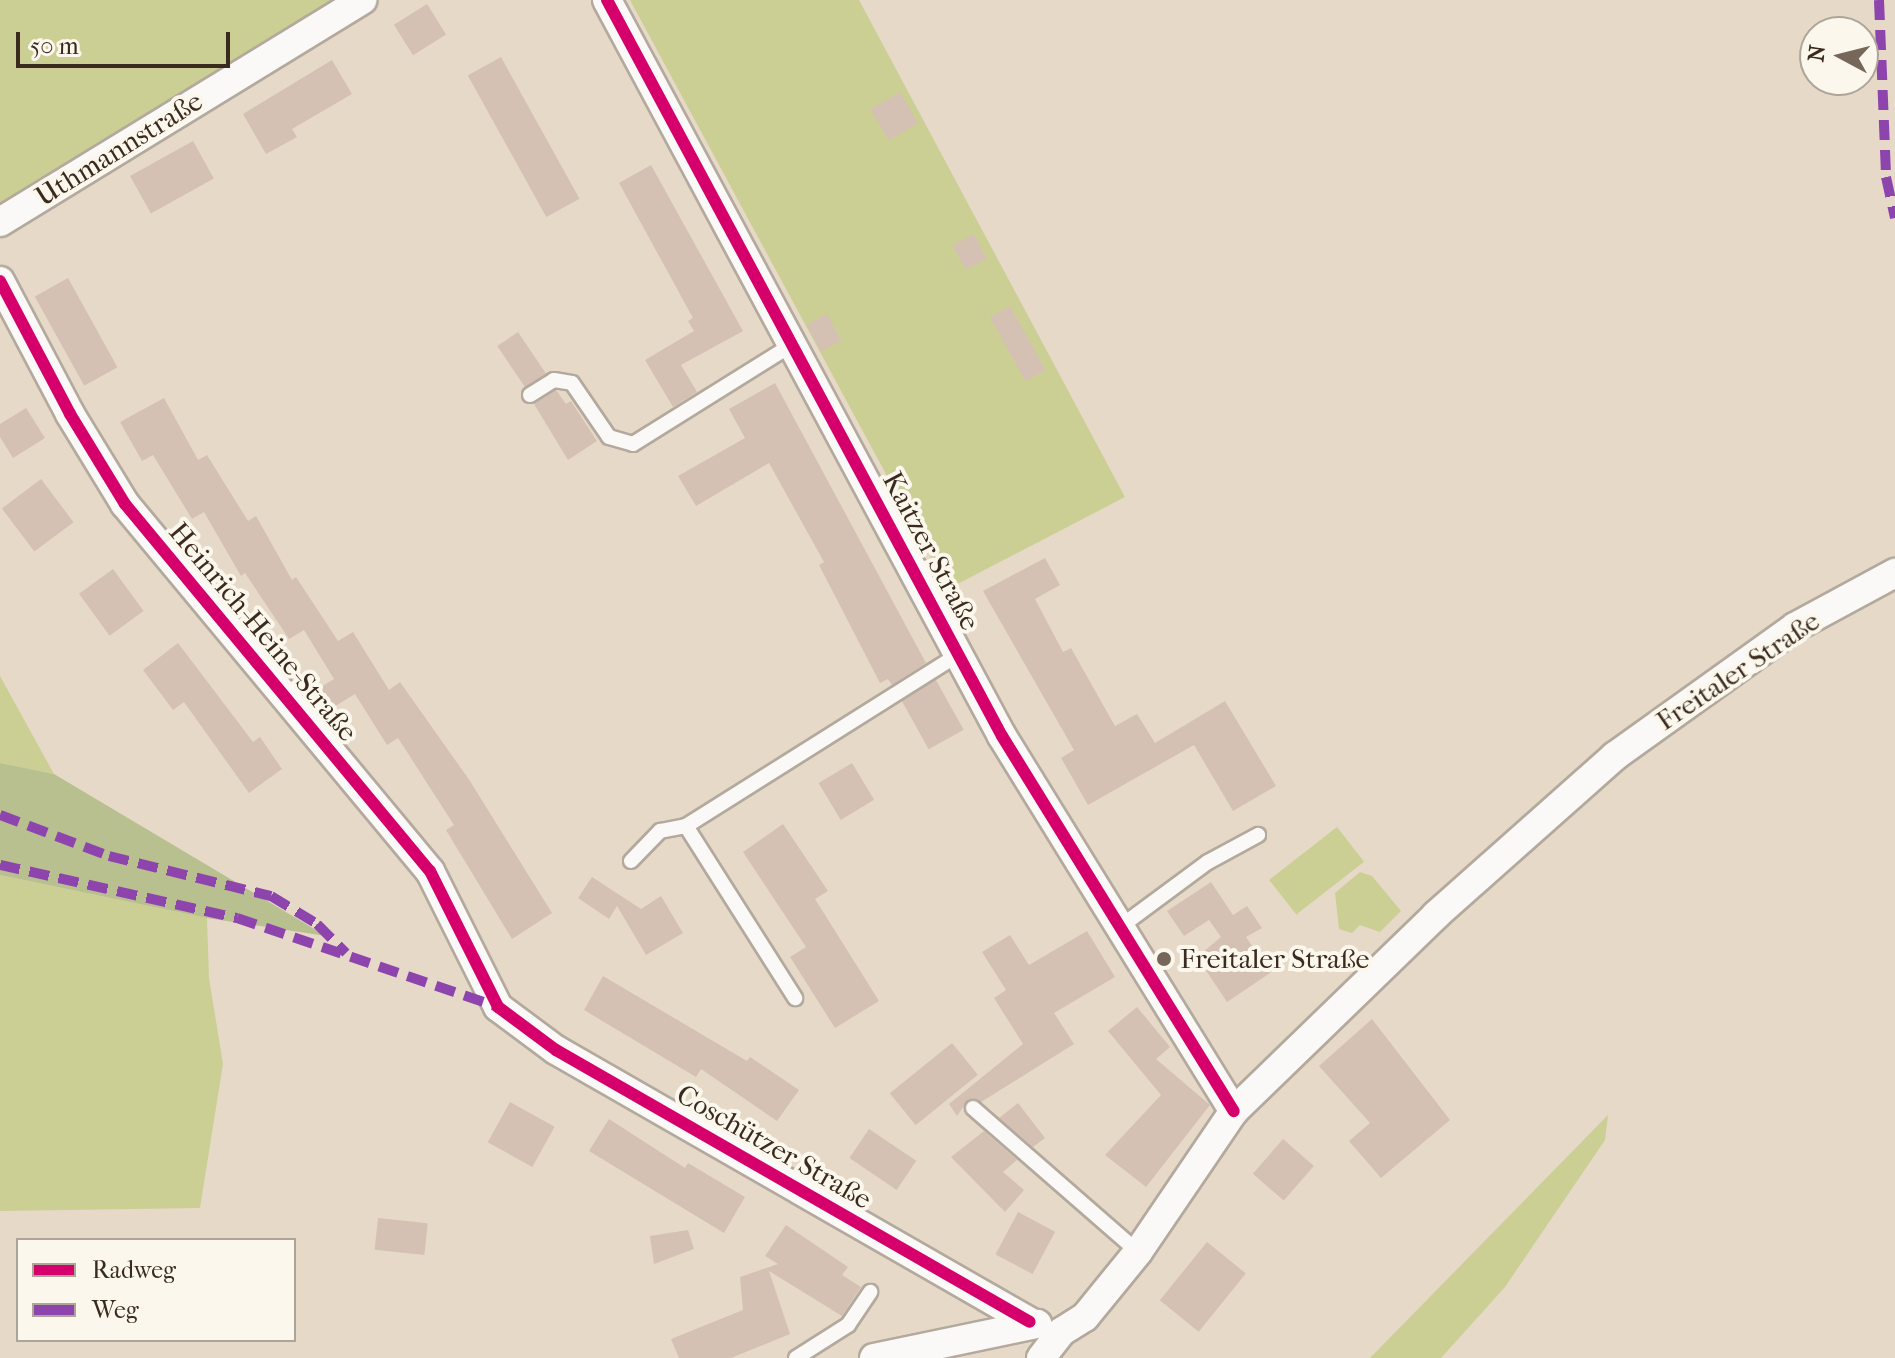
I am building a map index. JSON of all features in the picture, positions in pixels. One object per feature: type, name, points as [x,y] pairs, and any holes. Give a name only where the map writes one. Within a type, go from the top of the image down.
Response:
[{"type":"street","name":"Uthmannstraße","points":[[0,222],[362,0]]},
{"type":"street","name":"Kaitzer Straße","points":[[607,0],[1002,736],[1234,1111]]},
{"type":"street","name":"Heinrich-Heine-Straße","points":[[0,281],[70,414],[125,504],[430,871],[498,1007]]},
{"type":"street","name":"Freitaler Straße","points":[[1041,1358],[1061,1332],[1085,1317],[1138,1252],[1234,1111],[1436,915],[1615,756],[1795,627],[1895,573]]},
{"type":"street","name":"Coschützer Straße","points":[[498,1007],[556,1050],[1030,1322]]},
{"type":"street","points":[[874,1358],[1030,1322],[1061,1332]]},
{"type":"lane","points":[[530,395],[554,380],[572,383],[609,437],[633,444],[793,344]]},
{"type":"lane","name":"Kaitzer Straße","points":[[631,861],[660,831],[686,826],[959,654]]},
{"type":"lane","points":[[686,826],[795,998]]},
{"type":"lane","points":[[1120,927],[1208,862],[1258,835]]},
{"type":"lane","points":[[973,1108],[1138,1252]]},
{"type":"lane","points":[[796,1358],[848,1325],[870,1292]]},
{"type":"green space","points":[[0,0],[341,0],[0,207]]},
{"type":"green space","points":[[630,0],[859,0],[1125,497],[948,589]]},
{"type":"green space","points":[[0,676],[54,774],[0,763]]},
{"type":"green space","points":[[0,763],[54,774],[326,936],[207,918],[0,875]]},
{"type":"green space","points":[[1337,827],[1364,862],[1296,915],[1269,880]]},
{"type":"green space","points":[[1360,872],[1372,876],[1401,911],[1380,932],[1360,925],[1352,933],[1339,929],[1335,893]]},
{"type":"green space","points":[[0,875],[207,918],[209,978],[223,1064],[200,1208],[0,1211]]},
{"type":"green space","points":[[1608,1115],[1605,1140],[1505,1287],[1441,1358],[1370,1358]]},
{"type":"building","points":[[427,4],[446,35],[413,55],[394,25]]},
{"type":"building","points":[[501,57],[580,199],[546,217],[468,75]]},
{"type":"building","points":[[332,60],[352,94],[292,129],[297,137],[266,154],[243,114]]},
{"type":"building","points":[[900,92],[918,123],[889,140],[871,109]]},
{"type":"building","points":[[193,141],[214,179],[151,214],[130,176]]},
{"type":"building","points":[[651,165],[743,331],[681,365],[697,392],[673,407],[645,360],[694,331],[688,321],[693,318],[619,183]]},
{"type":"building","points":[[974,234],[987,259],[965,270],[953,245]]},
{"type":"building","points":[[68,278],[117,367],[84,386],[35,296]]},
{"type":"building","points":[[1010,306],[1045,370],[1025,381],[990,317]]},
{"type":"building","points":[[827,314],[841,340],[821,351],[807,325]]},
{"type":"building","points":[[518,332],[546,373],[525,387],[497,346]]},
{"type":"building","points":[[775,383],[926,663],[892,685],[888,679],[880,683],[819,565],[824,562],[769,463],[696,506],[678,476],[745,438],[729,409]]},
{"type":"building","points":[[556,390],[566,404],[571,401],[597,441],[568,460],[534,404]]},
{"type":"building","points":[[164,398],[198,460],[207,455],[248,521],[256,516],[292,580],[296,577],[338,641],[353,632],[389,690],[400,682],[470,781],[552,913],[512,939],[446,830],[454,825],[398,738],[387,745],[355,694],[324,713],[311,693],[334,679],[304,630],[289,639],[245,573],[241,576],[204,512],[192,519],[153,455],[142,461],[120,422]]},
{"type":"building","points":[[26,408],[45,438],[13,458],[0,437],[0,424]]},
{"type":"building","points":[[41,479],[73,522],[34,552],[2,508]]},
{"type":"building","points":[[1045,558],[1060,585],[1035,599],[1063,652],[1071,648],[1115,726],[1137,714],[1155,743],[1225,701],[1276,786],[1233,811],[1194,745],[1088,805],[1061,758],[1074,750],[983,591]]},
{"type":"building","points":[[113,569],[144,611],[110,636],[79,594]]},
{"type":"building","points":[[178,643],[253,742],[260,737],[282,769],[249,793],[184,702],[173,710],[143,670]]},
{"type":"building","points":[[936,680],[964,730],[929,749],[901,699]]},
{"type":"building","points":[[852,763],[874,800],[841,820],[819,783]]},
{"type":"building","points":[[783,824],[828,891],[815,899],[879,1001],[835,1028],[790,957],[806,947],[743,852]]},
{"type":"building","points":[[592,877],[641,909],[661,896],[683,933],[646,955],[617,906],[609,919],[578,898]]},
{"type":"building","points":[[1211,882],[1233,915],[1247,906],[1262,928],[1246,937],[1270,973],[1227,1002],[1197,957],[1221,937],[1209,920],[1184,936],[1167,911]]},
{"type":"building","points":[[1087,931],[1115,977],[1054,1013],[1074,1044],[981,1102],[969,1099],[957,1116],[949,1104],[1023,1044],[994,998],[1006,990],[982,952],[1010,935],[1029,965]]},
{"type":"building","points":[[603,976],[747,1061],[750,1057],[799,1090],[777,1121],[701,1069],[696,1077],[584,1010]]},
{"type":"building","points":[[1137,1007],[1170,1047],[1156,1059],[1210,1105],[1146,1187],[1105,1155],[1161,1095],[1108,1031]]},
{"type":"building","points":[[1372,1019],[1450,1120],[1381,1178],[1349,1141],[1370,1123],[1319,1066]]},
{"type":"building","points":[[952,1043],[978,1075],[916,1125],[890,1093]]},
{"type":"building","points":[[510,1102],[555,1127],[532,1167],[488,1142]]},
{"type":"building","points":[[1018,1103],[1045,1138],[1033,1147],[999,1118]]},
{"type":"building","points":[[609,1119],[685,1168],[688,1163],[745,1197],[724,1233],[589,1151]]},
{"type":"building","points":[[869,1129],[916,1161],[897,1190],[849,1158]]},
{"type":"building","points":[[984,1131],[1017,1160],[1003,1172],[1024,1190],[1005,1212],[951,1157]]},
{"type":"building","points":[[1283,1139],[1314,1166],[1284,1201],[1253,1174]]},
{"type":"building","points":[[1018,1212],[1055,1232],[1033,1274],[995,1254]]},
{"type":"building","points":[[378,1218],[428,1223],[424,1255],[375,1250]]},
{"type":"building","points":[[786,1225],[848,1267],[842,1275],[861,1287],[842,1316],[769,1271],[790,1334],[731,1358],[679,1358],[671,1339],[743,1310],[740,1277],[778,1264],[765,1256]]},
{"type":"building","points":[[688,1230],[694,1249],[654,1264],[650,1236]]},
{"type":"building","points":[[1207,1242],[1246,1273],[1199,1332],[1160,1300]]},
{"type":"marked path","points":[[1879,0],[1886,177],[1895,218]]},
{"type":"marked path","points":[[0,815],[109,856],[271,896],[317,924],[346,953]]},
{"type":"marked path","points":[[0,865],[237,918],[498,1007]]},
{"type":"cycle path","points":[[607,0],[1002,736],[1234,1111]]},
{"type":"cycle path","points":[[0,281],[70,414],[125,504],[430,871],[498,1007],[556,1050],[1030,1322]]},
{"type":"place","name":"Freitaler Straße","points":[[1164,959]]}]
